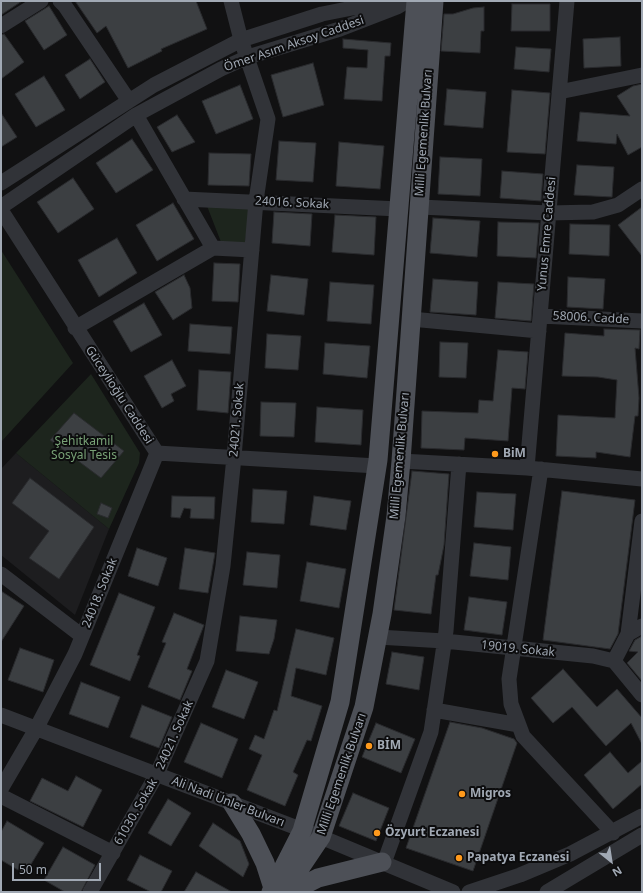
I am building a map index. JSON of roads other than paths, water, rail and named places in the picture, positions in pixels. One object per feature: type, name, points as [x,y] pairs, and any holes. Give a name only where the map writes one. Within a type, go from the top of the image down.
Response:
[{"type":"main road","name":"Milli Egemenlik Bulvarı","points":[[279,891],[302,831],[340,702],[377,466],[416,1]]},
{"type":"main road","name":"Milli Egemenlik Bulvarı","points":[[279,891],[321,836],[364,707],[378,637],[396,516],[401,461],[434,1]]},
{"type":"main road","points":[[232,803],[251,834],[279,891],[318,878],[383,862]]},
{"type":"street","points":[[1,26],[41,1]]},
{"type":"street","points":[[60,1],[65,6],[128,101]]},
{"type":"street","name":"24021. Sokak","points":[[157,774],[207,661],[223,566],[256,201],[268,119],[241,40],[231,1]]},
{"type":"street","name":"Ömer Asım Aksoy Caddesi","points":[[1,183],[154,85],[241,40],[322,14],[388,1]]},
{"type":"street","name":"Ömer Asım Aksoy Caddesi","points":[[1,209],[136,115],[221,69],[248,58],[340,29],[397,7],[407,1]]},
{"type":"street","name":"Yunus Emre Caddesi","points":[[567,1],[539,331],[534,468],[509,679],[511,704],[523,736],[613,833]]},
{"type":"street","points":[[559,92],[642,75]]},
{"type":"street","points":[[136,115],[213,248]]},
{"type":"street","points":[[420,207],[549,213],[593,212],[618,205],[642,189]]},
{"type":"street","name":"24016. Sokak","points":[[184,199],[256,201],[399,209]]},
{"type":"street","name":"Güceylioğlu Caddesi","points":[[1,209],[75,328],[157,453],[377,466]]},
{"type":"street","points":[[75,328],[213,248],[252,250]]},
{"type":"street","name":"58006. Cadde","points":[[541,316],[642,321]]},
{"type":"street","points":[[411,318],[539,331]]},
{"type":"street","name":"24018. Sokak","points":[[1,789],[36,728],[75,654],[157,453]]},
{"type":"street","points":[[401,461],[534,468],[642,479]]},
{"type":"street","points":[[383,862],[430,732],[444,640],[460,464]]},
{"type":"street","points":[[642,520],[628,634],[614,661],[642,695]]},
{"type":"street","points":[[1,574],[82,636]]},
{"type":"street","points":[[628,634],[642,626]]},
{"type":"street","name":"19019. Sokak","points":[[378,637],[444,640],[513,649],[593,656],[614,661]]},
{"type":"street","points":[[434,710],[519,725]]},
{"type":"street","name":"Ali Nadi Ünler Bulvarı","points":[[1,715],[302,831],[321,836],[447,891]]},
{"type":"street","name":"61030. Sokak","points":[[90,892],[157,774]]},
{"type":"street","points":[[1,796],[113,853]]},
{"type":"street","points":[[469,892],[520,875],[570,854],[613,833],[642,816]]},
{"type":"street","points":[[547,892],[561,887],[642,835]]},
{"type":"place","name":"BiM","points":[[495,454]]},
{"type":"place","name":"BİM","points":[[369,746]]},
{"type":"place","name":"Migros","points":[[462,794]]},
{"type":"place","name":"Özyurt Eczanesi","points":[[377,833]]},
{"type":"place","name":"Papatya Eczanesi","points":[[459,858]]},
{"type":"park label","name":"Şehitkamil Sosyal Tesis","points":[[84,449]]}]
